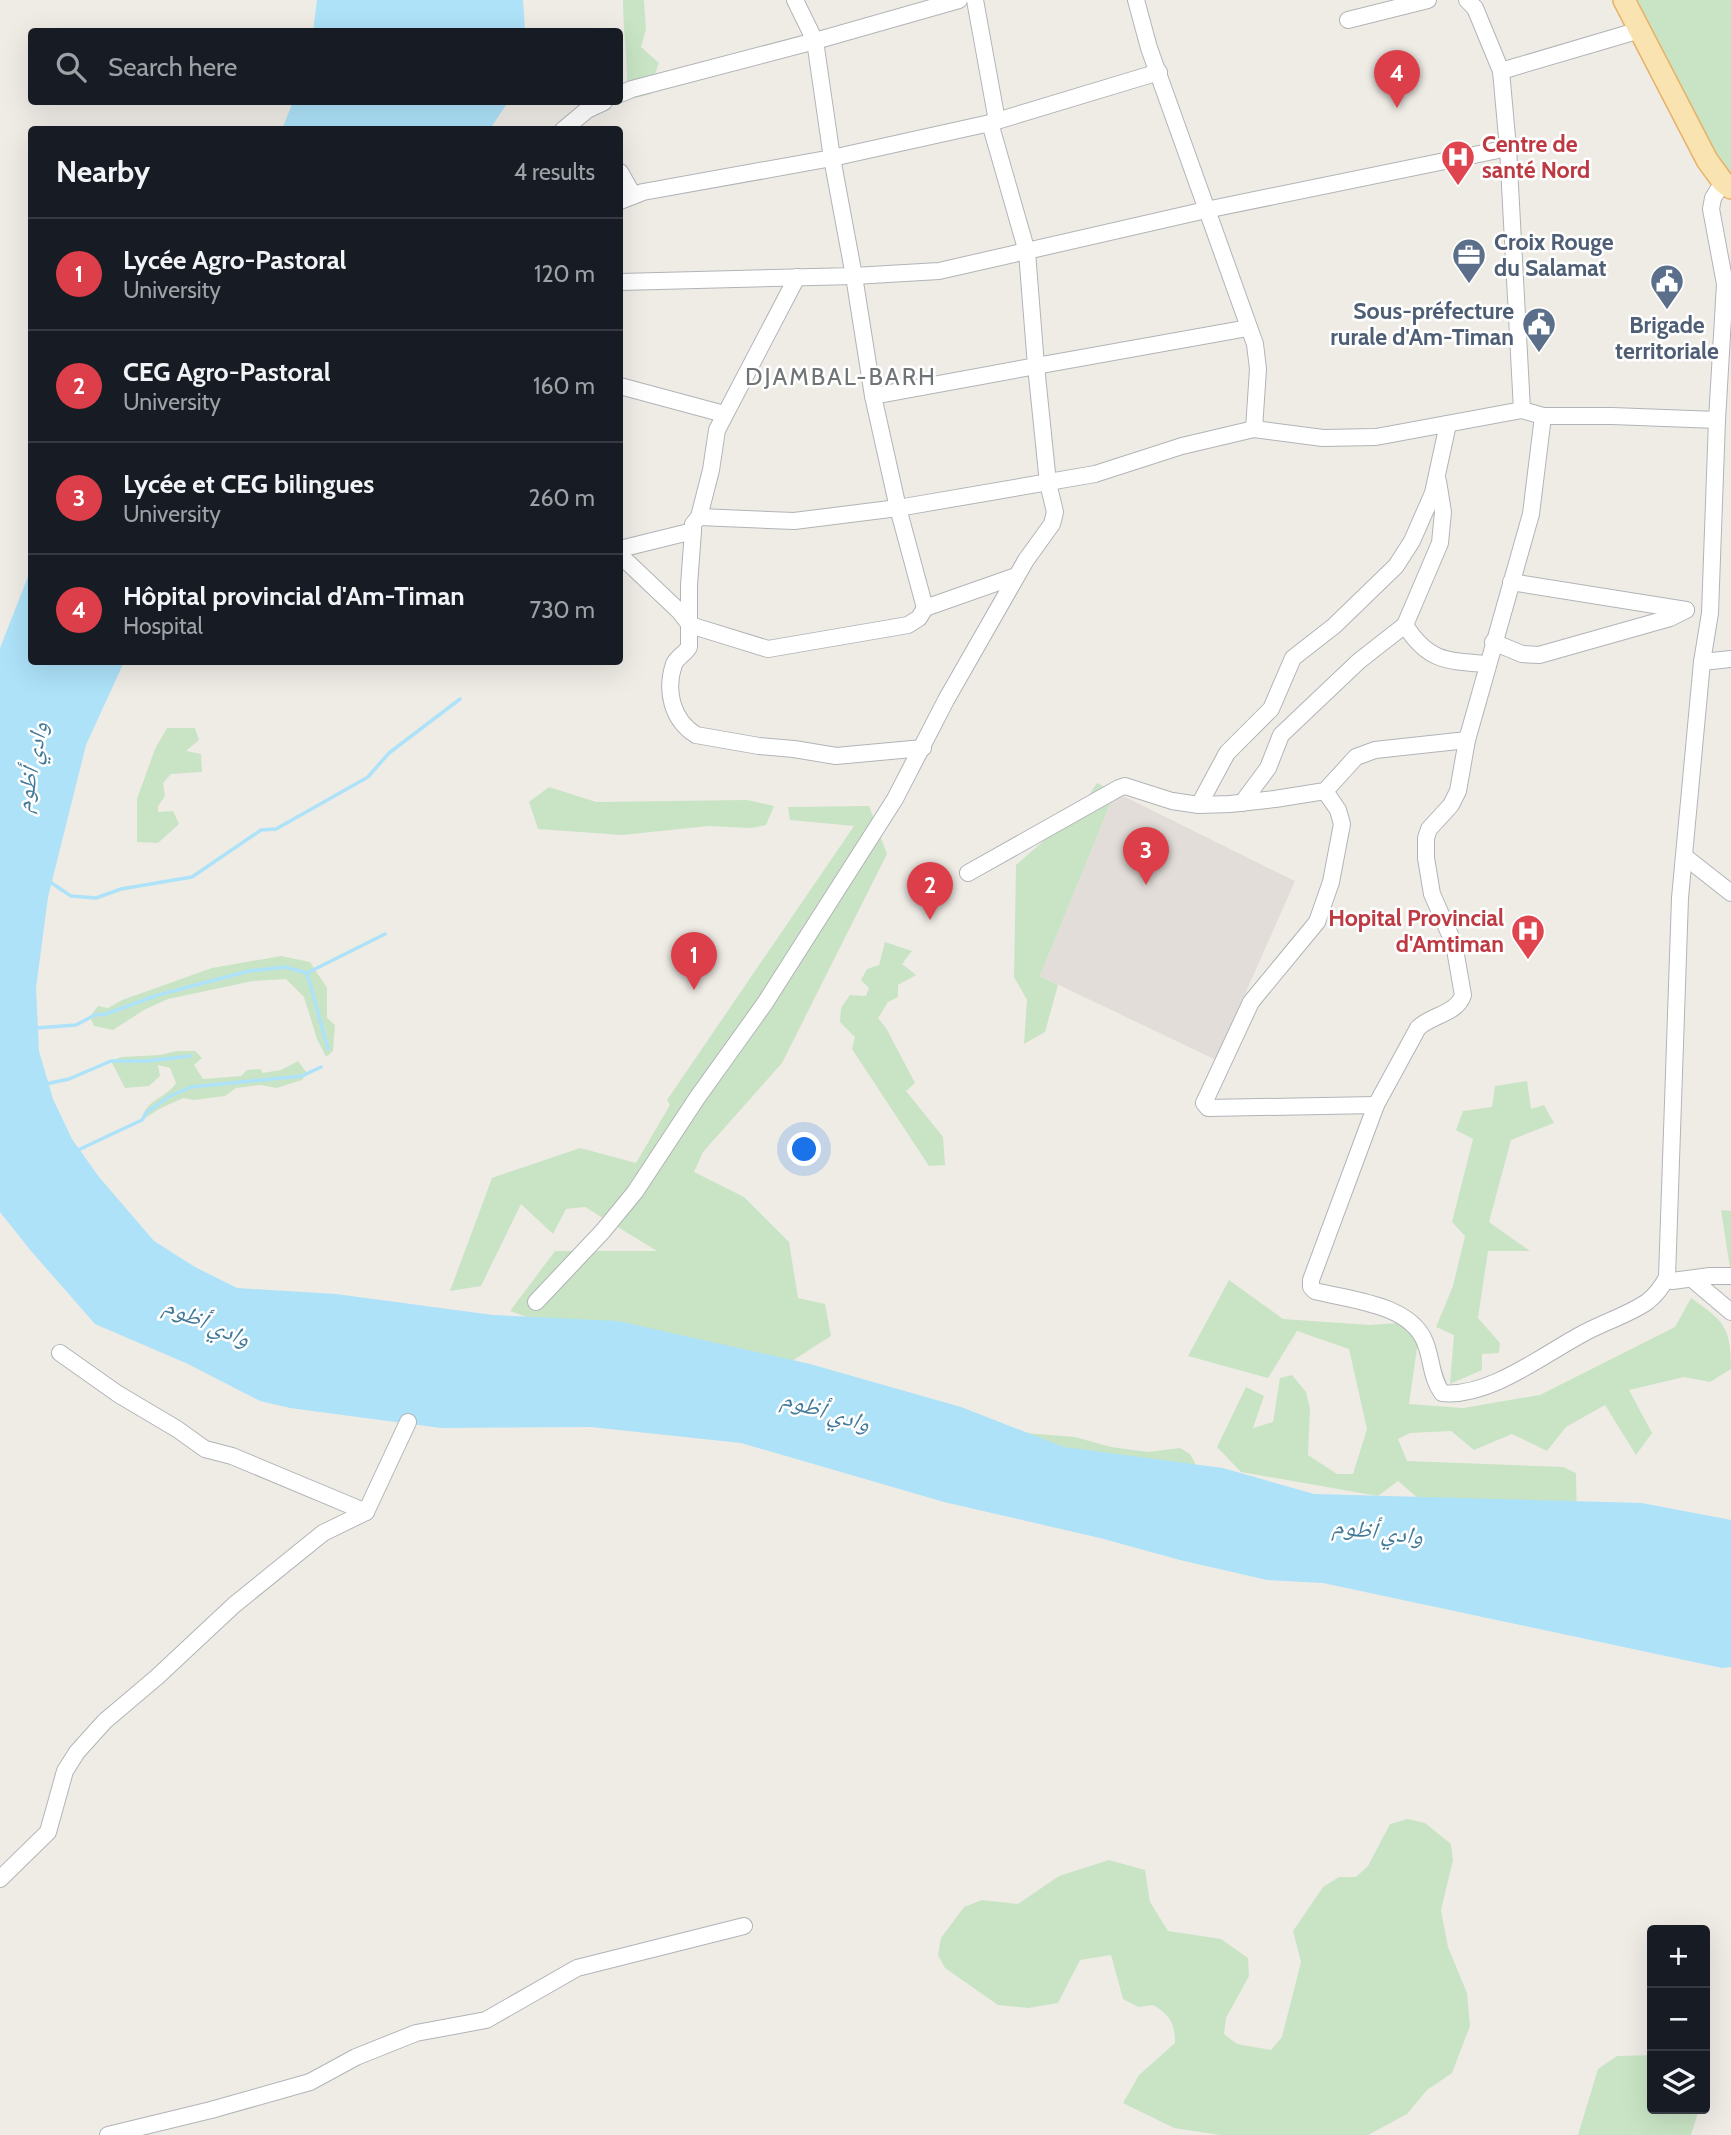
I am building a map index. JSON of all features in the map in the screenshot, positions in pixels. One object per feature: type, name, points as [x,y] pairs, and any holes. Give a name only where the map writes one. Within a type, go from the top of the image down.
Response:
[{"type":"main road","points":[[1625,0],[1707,160],[1727,185]]},
{"type":"street","points":[[795,0],[815,41],[873,396],[898,508],[925,608]]},
{"type":"street","points":[[623,93],[959,0]]},
{"type":"street","points":[[536,1302],[603,1231],[635,1192],[697,1098],[765,1003],[895,799],[946,700],[1016,576],[1055,518],[1048,483],[1035,366],[1027,252],[994,122],[975,0]]},
{"type":"street","points":[[1136,0],[1158,72],[1258,356],[1254,429]]},
{"type":"street","points":[[1348,20],[1428,0]]},
{"type":"street","points":[[1467,0],[1475,8],[1501,71],[1508,148],[1522,410]]},
{"type":"street","points":[[1501,71],[1640,30]]},
{"type":"street","points":[[626,198],[832,158],[994,122],[1158,72]]},
{"type":"street","points":[[568,126],[598,105]]},
{"type":"street","points":[[623,282],[939,271],[1206,210],[1508,148]]},
{"type":"street","points":[[1543,416],[1531,514],[1487,664],[1467,740],[1458,791],[1451,804],[1429,829],[1426,858],[1432,894],[1454,944],[1463,995],[1454,1008],[1424,1022],[1418,1028],[1376,1105],[1311,1280],[1311,1287],[1315,1291],[1401,1314],[1416,1326],[1425,1341],[1436,1385],[1443,1393],[1452,1394],[1502,1381],[1560,1346],[1647,1302],[1661,1289],[1667,1277],[1680,898],[1702,662],[1710,613],[1717,419],[1726,333],[1725,284],[1711,209],[1713,198],[1727,185]]},
{"type":"street","points":[[797,277],[717,430],[711,470],[696,524],[689,585],[689,647],[674,664],[671,701],[687,730],[696,735],[836,755],[923,748]]},
{"type":"street","points":[[873,396],[1248,328]]},
{"type":"street","points":[[623,387],[724,414]]},
{"type":"street","points":[[623,549],[696,524],[794,521],[898,508],[1048,483],[1095,474],[1182,446],[1254,429],[1323,438],[1376,437],[1522,410],[1543,416],[1717,419]]},
{"type":"street","points":[[1199,805],[1227,753],[1271,709],[1293,658],[1327,633],[1396,566],[1412,541],[1433,493],[1448,424]]},
{"type":"street","points":[[1242,803],[1268,768],[1281,734],[1359,661],[1405,625],[1440,543],[1443,512],[1437,475]]},
{"type":"street","points":[[623,558],[680,612],[690,625],[772,650],[908,625],[919,618],[925,608],[1016,576]]},
{"type":"street","points":[[1511,582],[1710,613]]},
{"type":"street","points":[[1493,642],[1522,653],[1539,655],[1670,618],[1686,610]]},
{"type":"street","points":[[1405,625],[1416,643],[1446,661],[1487,664]]},
{"type":"street","points":[[1702,662],[1731,659]]},
{"type":"street","points":[[968,873],[1125,786],[1172,801],[1199,805],[1242,803],[1325,791],[1344,767],[1356,757],[1375,750],[1467,740]]},
{"type":"street","points":[[1325,791],[1338,810],[1342,824],[1331,882],[1317,922],[1251,1002],[1204,1103],[1208,1108],[1376,1105]]},
{"type":"street","points":[[1684,856],[1731,892]]},
{"type":"street","points":[[1667,1277],[1672,1281],[1731,1276]]},
{"type":"street","points":[[1692,1279],[1731,1312]]},
{"type":"street","points":[[60,1353],[117,1394],[177,1429],[205,1449],[232,1456],[366,1511]]},
{"type":"street","points":[[0,1879],[48,1832],[65,1771],[77,1752],[105,1721],[234,1605],[323,1533],[366,1511],[408,1422]]},
{"type":"street","points":[[108,2135],[310,2082],[356,2057],[416,2033],[486,2020],[577,1968],[744,1926]]},
{"type":"shaded area","points":[[1115,792],[1295,881],[1216,1060],[1040,976]]},
{"type":"green space","points":[[623,0],[644,0],[646,29],[641,47],[659,63],[654,77],[657,87],[651,94],[635,98],[627,91]]},
{"type":"green space","points":[[1627,0],[1731,0],[1731,185]]},
{"type":"green space","points":[[167,728],[195,728],[199,740],[186,751],[201,754],[202,772],[171,774],[163,783],[165,796],[158,806],[158,812],[173,811],[179,824],[158,843],[137,842],[137,799],[155,749]]},
{"type":"green space","points":[[1097,783],[1115,792],[1040,976],[1058,985],[1045,1032],[1024,1044],[1027,1000],[1014,977],[1016,865],[1079,810]]},
{"type":"green space","points":[[549,787],[596,802],[747,800],[774,806],[766,825],[751,828],[709,826],[622,835],[538,829],[529,802]]},
{"type":"green space","points":[[869,806],[887,854],[782,1063],[703,1152],[694,1172],[744,1197],[789,1242],[798,1298],[825,1304],[831,1336],[792,1361],[544,1323],[510,1311],[555,1251],[657,1251],[585,1207],[566,1209],[553,1234],[521,1204],[481,1286],[450,1291],[492,1178],[580,1148],[636,1163],[670,1105],[667,1100],[854,826],[790,820],[788,807]]},
{"type":"green space","points":[[885,942],[912,951],[902,964],[916,975],[898,985],[898,997],[888,1002],[878,1018],[915,1083],[906,1091],[943,1137],[945,1165],[929,1166],[852,1049],[855,1037],[840,1022],[841,1008],[850,995],[866,996],[869,988],[861,980],[867,969],[879,965]]},
{"type":"green space","points":[[281,956],[310,962],[327,988],[327,1018],[335,1025],[333,1051],[326,1057],[317,1039],[304,997],[286,979],[253,981],[168,999],[144,1010],[113,1030],[94,1026],[90,1017],[98,1006],[108,1008],[122,1000],[212,968]]},
{"type":"green space","points":[[195,1051],[202,1058],[194,1065],[203,1079],[241,1076],[247,1070],[261,1069],[262,1073],[281,1070],[298,1061],[307,1073],[302,1080],[277,1088],[260,1085],[236,1088],[225,1096],[194,1100],[183,1098],[142,1120],[151,1103],[176,1083],[170,1068],[158,1065],[160,1076],[149,1086],[125,1088],[111,1061],[121,1057],[160,1055]]},
{"type":"green space","points":[[1527,1081],[1531,1109],[1544,1105],[1554,1123],[1511,1140],[1489,1222],[1530,1251],[1488,1251],[1478,1318],[1500,1343],[1499,1353],[1482,1354],[1482,1370],[1450,1384],[1454,1335],[1436,1327],[1453,1286],[1465,1236],[1452,1222],[1473,1139],[1456,1130],[1463,1111],[1492,1107],[1495,1086]]},
{"type":"green space","points":[[1721,1210],[1731,1211],[1731,1268],[1730,1268]]},
{"type":"green space","points":[[1229,1280],[1283,1319],[1370,1325],[1399,1323],[1418,1341],[1409,1404],[1463,1408],[1540,1395],[1675,1327],[1691,1298],[1723,1326],[1729,1343],[1731,1369],[1710,1382],[1684,1377],[1629,1390],[1652,1433],[1636,1455],[1605,1405],[1566,1427],[1547,1451],[1512,1434],[1474,1450],[1451,1431],[1410,1433],[1398,1439],[1407,1461],[1563,1467],[1576,1473],[1577,1528],[1426,1505],[1398,1481],[1378,1496],[1241,1472],[1217,1447],[1246,1387],[1264,1396],[1253,1428],[1273,1422],[1280,1378],[1292,1375],[1306,1392],[1310,1408],[1308,1455],[1337,1474],[1353,1474],[1367,1429],[1349,1349],[1297,1331],[1268,1378],[1188,1356]]},
{"type":"green space","points":[[1012,1432],[1075,1437],[1111,1447],[1148,1452],[1180,1448],[1190,1454],[1201,1474],[1125,1475]]},
{"type":"green space","points":[[1408,1819],[1425,1823],[1451,1844],[1453,1860],[1441,1910],[1448,1947],[1467,1993],[1470,2026],[1452,2073],[1427,2090],[1407,2114],[1368,2135],[1220,2135],[1174,2128],[1123,2103],[1139,2075],[1175,2043],[1175,2036],[1173,2025],[1159,2009],[1153,2005],[1138,2007],[1123,1999],[1111,1955],[1080,1960],[1058,2003],[1028,2008],[998,2005],[945,1968],[938,1955],[941,1938],[964,1907],[982,1900],[1018,1904],[1059,1876],[1109,1860],[1145,1870],[1150,1902],[1168,1931],[1221,1939],[1248,1958],[1249,1976],[1226,2018],[1224,2034],[1237,2044],[1271,2050],[1282,2037],[1301,1962],[1293,1931],[1323,1887],[1339,1877],[1356,1877],[1368,1866],[1390,1824]]},
{"type":"green space","points":[[1647,2055],[1647,2114],[1697,2114],[1691,2135],[1578,2135],[1598,2069],[1617,2056]]},
{"type":"water","points":[[317,0],[523,0],[525,28],[313,28]]},
{"type":"water","points":[[292,105],[506,105],[492,126],[283,126]]},
{"type":"water","name":"وادي أظوم","points":[[28,577],[28,665],[123,665],[86,745],[48,897],[36,988],[39,1051],[53,1099],[72,1139],[99,1177],[154,1241],[195,1267],[237,1288],[336,1294],[493,1315],[618,1321],[810,1364],[961,1407],[1064,1447],[1223,1468],[1314,1494],[1642,1503],[1731,1520],[1731,1667],[1722,1668],[1323,1583],[1267,1580],[944,1502],[741,1443],[591,1427],[441,1428],[290,1408],[260,1401],[188,1364],[95,1324],[0,1212],[0,648]]},
{"type":"waterway","points":[[47,880],[71,896],[96,898],[121,889],[192,877],[261,830],[276,829],[368,777],[389,753],[460,699]]},
{"type":"waterway","points":[[36,1028],[76,1025],[95,1015],[106,1014],[158,995],[249,971],[285,967],[307,973],[385,934]]},
{"type":"waterway","points":[[307,973],[328,1049]]},
{"type":"waterway","points":[[46,1084],[69,1079],[111,1061],[147,1061],[190,1056]]},
{"type":"waterway","points":[[78,1150],[142,1120],[147,1112],[170,1096],[191,1087],[302,1076],[321,1067]]},
{"type":"place","name":"Hôpital provincial d'Am-Timan","points":[[1397,108]]},
{"type":"place","name":"Centre de santé Nord","points":[[1458,187]]},
{"type":"place","name":"Croix Rouge du Salamat","points":[[1469,285]]},
{"type":"place","name":"Brigade territoriale","points":[[1667,311]]},
{"type":"place","name":"Sous-préfecture rurale d'Am-Timan","points":[[1539,354]]},
{"type":"place","name":"Lycée et CEG bilingues","points":[[1146,885]]},
{"type":"place","name":"CEG Agro-Pastoral","points":[[930,920]]},
{"type":"place","name":"Hopital Provincial d'Amtiman","points":[[1528,961]]},
{"type":"place","name":"Lycée Agro-Pastoral","points":[[694,990]]},
{"type":"district","name":"DJAMBAL-BARH","points":[[841,377]]}]
